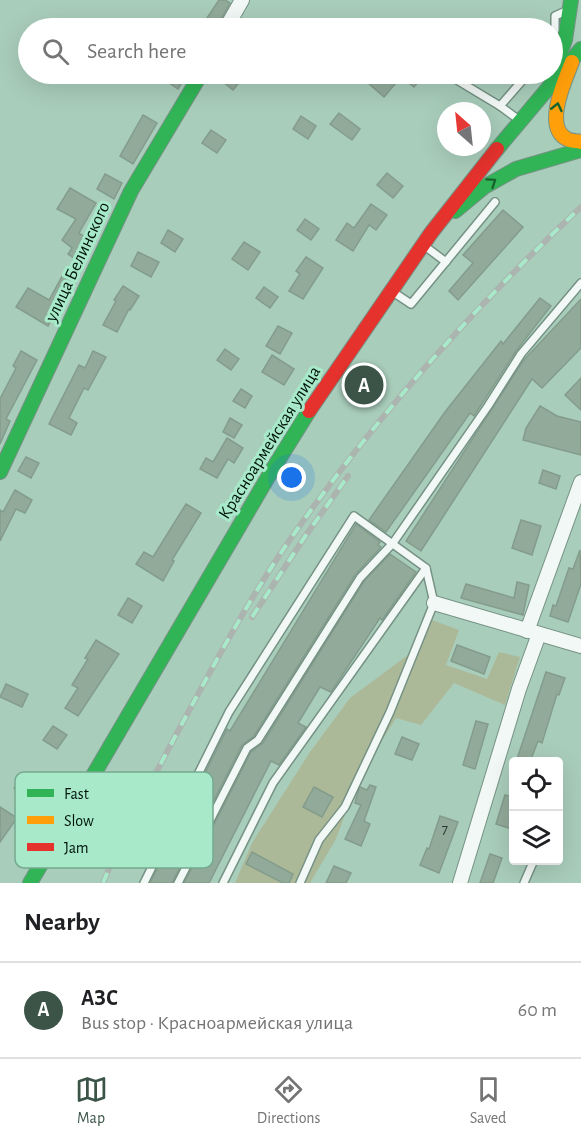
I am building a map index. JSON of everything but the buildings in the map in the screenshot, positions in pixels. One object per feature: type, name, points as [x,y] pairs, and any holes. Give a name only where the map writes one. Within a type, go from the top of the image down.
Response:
[{"type":"main road","points":[[563,49],[571,4]]},
{"type":"main road","points":[[578,57],[556,108],[555,119],[560,134],[566,139],[581,142]]},
{"type":"main road","name":"Красноармейская улица","points":[[563,72],[578,57]]},
{"type":"main road","name":"улица Белинского","points":[[0,472],[131,191],[195,84]]},
{"type":"main road","points":[[544,92],[548,84]]},
{"type":"main road","name":"Красноармейская улица","points":[[95,772],[271,472],[317,399],[431,233],[552,84]]},
{"type":"main road","points":[[431,233],[494,180],[532,163],[581,150]]},
{"type":"main road","name":"Красноармейская улица","points":[[30,883],[39,868]]},
{"type":"street","points":[[232,18],[242,0]]},
{"type":"street","points":[[460,883],[519,689],[533,632],[581,482]]},
{"type":"street","points":[[434,603],[581,646]]},
{"type":"lane","points":[[555,18],[571,4]]},
{"type":"lane","points":[[464,84],[520,121]]},
{"type":"lane","points":[[500,106],[519,84]]},
{"type":"lane","points":[[391,291],[411,304],[495,202]]},
{"type":"lane","points":[[423,245],[446,262]]},
{"type":"lane","points":[[213,815],[247,748],[258,740],[360,578],[393,543],[488,406],[521,354],[581,283]]},
{"type":"lane","points":[[199,772],[229,712],[354,516],[426,568],[434,603],[390,712],[345,807],[319,840],[300,883]]},
{"type":"lane","points":[[223,883],[273,783],[426,568]]},
{"type":"lane","points":[[524,883],[532,865]]},
{"type":"lane","points":[[144,883],[151,868]]},
{"type":"lane","points":[[178,883],[186,868]]},
{"type":"green space","points":[[432,620],[459,630],[446,665],[487,679],[499,652],[520,657],[505,705],[454,683],[421,725],[396,718],[358,780],[336,839],[310,883],[235,883],[252,843],[310,752],[350,698],[408,655]]},
{"type":"railway","points":[[156,772],[244,611],[321,496],[426,366],[463,325],[581,207]]},
{"type":"railway","points":[[252,617],[348,476]]},
{"type":"railway","points":[[103,883],[110,868]]},
{"type":"traffic: fast","points":[[563,45],[571,0]]},
{"type":"traffic: fast","points":[[563,70],[581,49]]},
{"type":"traffic: fast","points":[[0,472],[131,191],[195,84]]},
{"type":"traffic: fast","points":[[497,149],[552,84]]},
{"type":"traffic: fast","points":[[455,211],[484,187],[516,169],[581,150]]},
{"type":"traffic: fast","points":[[95,772],[309,411]]},
{"type":"traffic: fast","points":[[30,883],[39,868]]},
{"type":"traffic: slow","points":[[572,62],[558,103],[557,124],[560,133],[567,139],[581,142]]},
{"type":"traffic: jam","points":[[309,411],[431,233],[497,149]]},
{"type":"place","name":"АЗС","points":[[364,385]]}]
